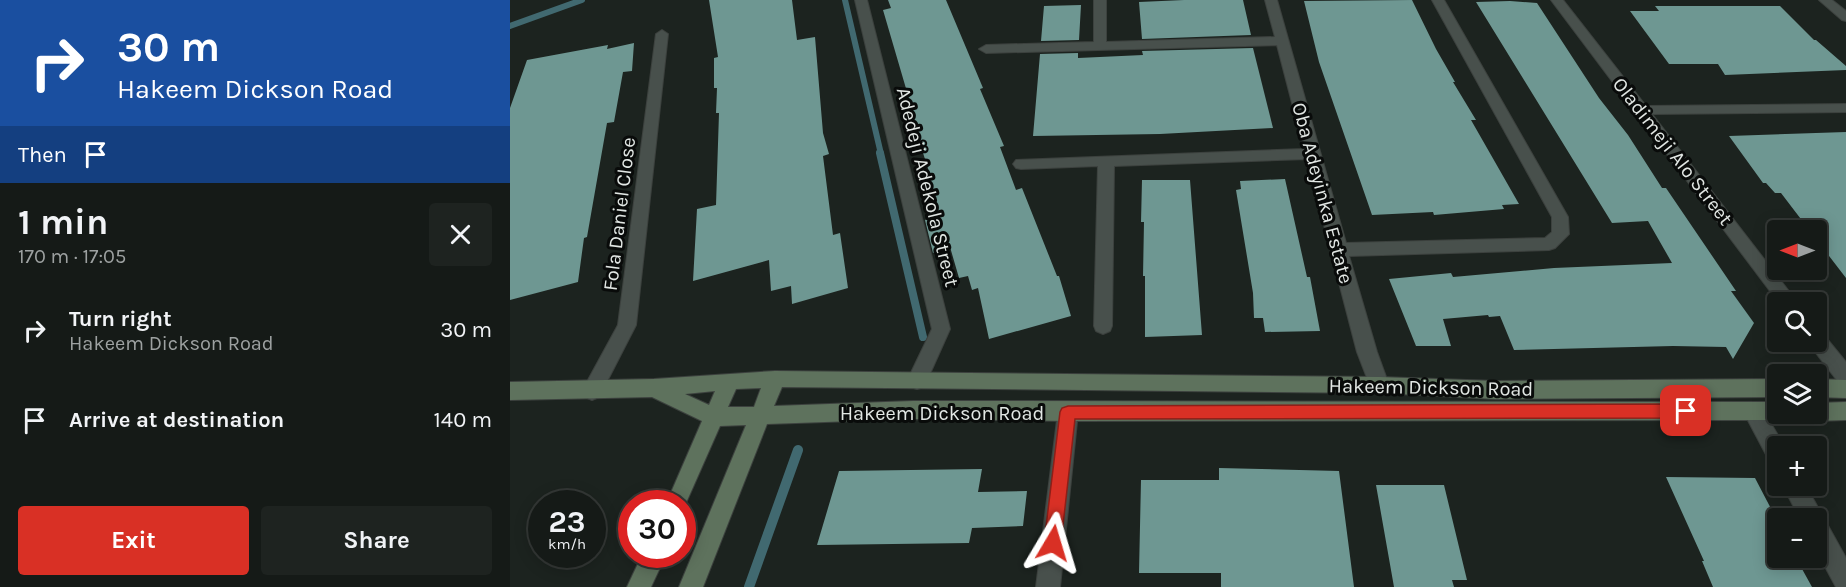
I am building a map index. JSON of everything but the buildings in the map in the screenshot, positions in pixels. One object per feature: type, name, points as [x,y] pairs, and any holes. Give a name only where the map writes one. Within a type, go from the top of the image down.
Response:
[{"type":"main road","name":"Hakeem Dickson Road","points":[[510,391],[592,391],[775,379],[1379,385],[1496,390],[1767,387]]},
{"type":"main road","points":[[691,587],[775,379]]},
{"type":"main road","points":[[683,490],[729,381]]},
{"type":"main road","name":"Hakeem Dickson Road","points":[[654,388],[712,417],[913,410],[1068,412],[1767,411]]},
{"type":"main road","points":[[1827,388],[1846,389]]},
{"type":"main road","points":[[1827,412],[1846,411]]},
{"type":"main road","points":[[639,587],[648,568]]},
{"type":"street","name":"Adedeji Adekola Street","points":[[861,0],[941,329],[917,381]]},
{"type":"street","points":[[1100,0],[1100,46]]},
{"type":"street","name":"Oba Adeyinka Estate","points":[[1271,0],[1367,352],[1379,385]]},
{"type":"street","points":[[1339,250],[1549,243],[1561,234],[1560,217],[1438,0]]},
{"type":"street","name":"Oladimeji Alo Street","points":[[1557,0],[1781,292]]},
{"type":"street","points":[[1825,0],[1846,17]]},
{"type":"street","name":"Fola Daniel Close","points":[[592,391],[627,325],[662,34]]},
{"type":"street","points":[[986,49],[1281,41]]},
{"type":"street","points":[[1641,110],[1846,108]]},
{"type":"street","points":[[1021,164],[1313,154]]},
{"type":"street","points":[[1103,326],[1106,161]]},
{"type":"street","points":[[1826,352],[1846,377]]},
{"type":"street","points":[[1753,411],[1767,436]]},
{"type":"street","points":[[1048,587],[1068,412]]},
{"type":"street","points":[[1827,546],[1846,581]]},
{"type":"waterway","points":[[510,26],[582,0]]},
{"type":"waterway","points":[[845,0],[881,154]]},
{"type":"waterway","points":[[880,153],[923,337]]},
{"type":"waterway","points":[[749,587],[798,450]]},
{"type":"route","points":[[1053,543],[1068,412],[1686,411]]}]
